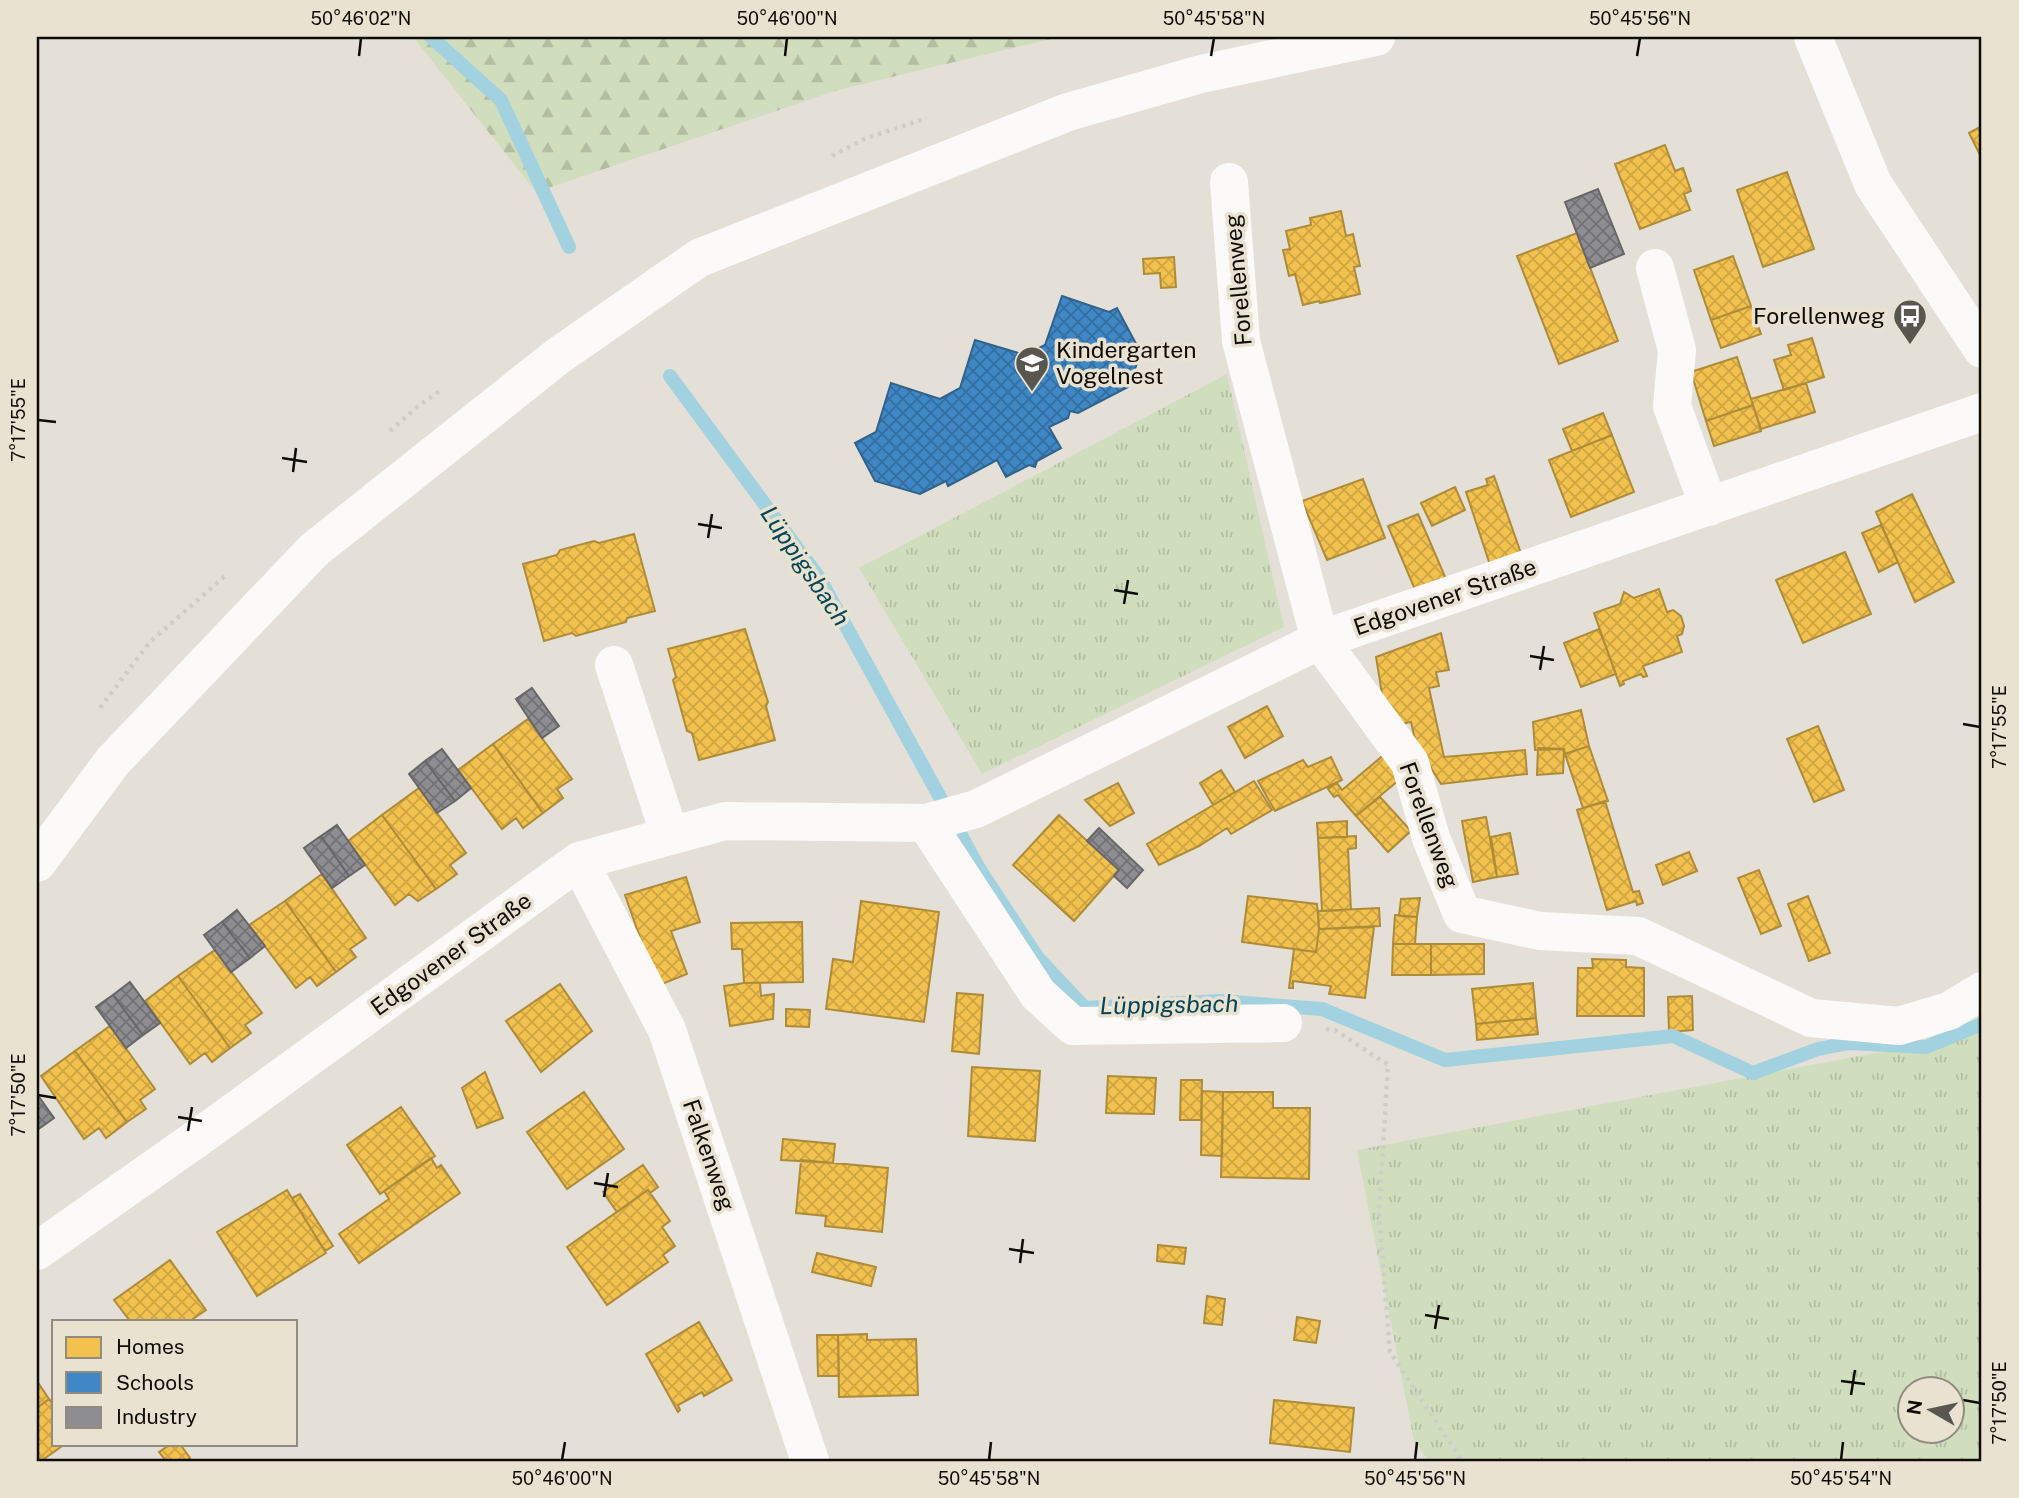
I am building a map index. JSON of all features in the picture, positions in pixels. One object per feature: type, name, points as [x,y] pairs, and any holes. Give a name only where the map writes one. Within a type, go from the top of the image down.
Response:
[{"type":"street","points":[[37,863],[113,761],[314,550],[558,356],[699,258],[1068,112],[1201,74],[1376,37]]},
{"type":"street","points":[[1813,37],[1873,184],[1982,349]]},
{"type":"street","name":"Forellenweg","points":[[1229,182],[1241,341],[1320,640],[1410,763],[1431,838],[1462,914],[1540,931],[1638,936],[1811,1018],[1899,1026],[1949,1011],[1982,991]]},
{"type":"street","points":[[1655,268],[1678,350],[1672,406],[1709,507]]},
{"type":"street","name":"Edgovener Straße","points":[[37,1251],[213,1127],[579,861],[725,821],[926,823],[976,809],[1320,640],[1982,412]]},
{"type":"street","points":[[614,665],[670,836]]},
{"type":"street","points":[[926,823],[1038,994],[1073,1026],[1283,1023]]},
{"type":"street","name":"Falkenweg","points":[[579,861],[667,1030],[810,1461]]},
{"type":"path","points":[[1283,1023],[1335,1030],[1388,1065],[1379,1213],[1390,1352],[1462,1461]]},
{"type":"green space","points":[[413,37],[1059,37],[838,90],[536,192]]},
{"type":"green space","points":[[1227,374],[1284,627],[982,774],[859,568]]},
{"type":"green space","points":[[1982,1033],[1982,1461],[1429,1461],[1414,1441],[1357,1150]]},
{"type":"building: Homes","points":[[1982,126],[1982,159],[1969,133]]},
{"type":"building: Homes","points":[[1665,145],[1675,171],[1683,168],[1691,191],[1684,194],[1690,210],[1640,229],[1615,164]]},
{"type":"building: Homes","points":[[1787,172],[1814,249],[1763,267],[1737,190]]},
{"type":"building: Homes","points":[[1341,211],[1346,236],[1353,234],[1360,266],[1354,267],[1360,294],[1303,305],[1295,274],[1289,276],[1283,250],[1290,249],[1286,231],[1311,225],[1310,218]]},
{"type":"building: Homes","points":[[1577,233],[1618,341],[1559,364],[1517,256]]},
{"type":"building: Homes","points":[[1733,256],[1751,306],[1711,320],[1694,270]]},
{"type":"building: Homes","points":[[1174,257],[1176,287],[1161,288],[1160,273],[1144,274],[1143,259]]},
{"type":"building: Homes","points":[[1751,306],[1761,334],[1721,348],[1711,320]]},
{"type":"building: Homes","points":[[1812,338],[1824,377],[1784,390],[1774,360],[1791,355],[1788,345]]},
{"type":"building: Homes","points":[[1737,357],[1753,405],[1706,421],[1691,372]]},
{"type":"building: Homes","points":[[1806,383],[1815,412],[1761,429],[1751,399]]},
{"type":"building: Homes","points":[[1753,405],[1761,431],[1714,446],[1706,421]]},
{"type":"building: Homes","points":[[1603,413],[1612,435],[1572,451],[1563,429]]},
{"type":"building: Homes","points":[[1612,435],[1634,492],[1571,517],[1549,460]]},
{"type":"building: Homes","points":[[1494,476],[1525,565],[1493,574],[1466,492],[1488,485],[1486,479]]},
{"type":"building: Homes","points":[[1363,479],[1385,538],[1327,560],[1302,501]]},
{"type":"building: Homes","points":[[1455,487],[1465,510],[1432,526],[1421,503]]},
{"type":"building: Homes","points":[[1912,494],[1954,582],[1915,602],[1876,512]]},
{"type":"building: Homes","points":[[1418,514],[1446,579],[1416,592],[1388,526]]},
{"type":"building: Homes","points":[[1881,525],[1898,562],[1879,572],[1862,533]]},
{"type":"building: Homes","points":[[634,534],[655,611],[576,636],[572,633],[544,641],[523,564],[557,555],[560,550]]},
{"type":"building: Homes","points":[[1845,552],[1871,614],[1803,643],[1776,580]]},
{"type":"building: Homes","points":[[1659,589],[1667,612],[1673,610],[1681,616],[1684,626],[1682,634],[1677,636],[1682,652],[1643,666],[1647,676],[1643,677],[1641,674],[1623,681],[1624,684],[1620,686],[1594,613],[1620,604],[1624,592],[1634,598]]},
{"type":"building: Homes","points":[[745,629],[768,702],[766,706],[775,740],[699,760],[692,733],[687,731],[673,680],[676,677],[668,649]]},
{"type":"building: Homes","points":[[1599,629],[1616,674],[1581,687],[1564,643]]},
{"type":"building: Homes","points":[[1441,633],[1449,670],[1436,672],[1439,686],[1429,688],[1444,757],[1525,750],[1527,774],[1441,784],[1416,744],[1411,722],[1397,725],[1385,712],[1376,657]]},
{"type":"building: Homes","points":[[1267,706],[1283,736],[1245,758],[1228,727]]},
{"type":"building: Homes","points":[[1581,710],[1589,746],[1565,754],[1564,749],[1535,750],[1533,722]]},
{"type":"building: Homes","points":[[528,719],[572,779],[557,789],[563,798],[543,813],[493,744]]},
{"type":"building: Homes","points":[[1818,726],[1844,790],[1814,802],[1787,739]]},
{"type":"building: Homes","points":[[493,744],[543,813],[523,828],[516,818],[502,829],[458,770]]},
{"type":"building: Homes","points":[[1589,746],[1608,801],[1583,808],[1565,754]]},
{"type":"building: Homes","points":[[1538,748],[1564,749],[1563,773],[1537,775]]},
{"type":"building: Homes","points":[[1386,753],[1405,775],[1356,816],[1338,795],[1334,797],[1328,789],[1337,783],[1342,790]]},
{"type":"building: Homes","points":[[1331,757],[1342,780],[1275,811],[1258,781],[1303,760],[1308,767]]},
{"type":"building: Homes","points":[[1221,770],[1235,792],[1213,805],[1200,783]]},
{"type":"building: Homes","points":[[1254,781],[1272,810],[1231,834],[1227,828],[1199,846],[1159,865],[1147,844]]},
{"type":"building: Homes","points":[[1118,783],[1134,813],[1110,826],[1085,800]]},
{"type":"building: Homes","points":[[419,788],[466,853],[450,865],[457,874],[436,889],[382,815]]},
{"type":"building: Homes","points":[[1380,797],[1411,831],[1388,852],[1356,816]]},
{"type":"building: Homes","points":[[1605,801],[1633,892],[1639,891],[1643,903],[1637,905],[1636,901],[1607,910],[1577,810]]},
{"type":"building: Homes","points":[[382,815],[436,889],[418,901],[409,894],[395,905],[348,841]]},
{"type":"building: Homes","points":[[1059,815],[1119,870],[1074,921],[1013,865]]},
{"type":"building: Homes","points":[[1486,817],[1497,877],[1473,882],[1462,821]]},
{"type":"building: Homes","points":[[1347,821],[1347,837],[1318,838],[1317,823]]},
{"type":"building: Homes","points":[[1510,833],[1518,874],[1497,877],[1491,837]]},
{"type":"building: Homes","points":[[1356,836],[1356,848],[1348,849],[1351,910],[1322,911],[1318,838]]},
{"type":"building: Homes","points":[[1689,852],[1697,871],[1663,885],[1656,865]]},
{"type":"building: Homes","points":[[1759,870],[1781,926],[1761,934],[1738,878]]},
{"type":"building: Homes","points":[[322,874],[366,938],[350,949],[356,957],[336,972],[285,901]]},
{"type":"building: Homes","points":[[686,877],[700,922],[671,931],[687,974],[657,986],[625,895]]},
{"type":"building: Homes","points":[[1248,896],[1317,904],[1319,929],[1316,952],[1242,942]]},
{"type":"building: Homes","points":[[1808,896],[1830,953],[1809,961],[1788,904]]},
{"type":"building: Homes","points":[[1420,898],[1417,917],[1399,916],[1401,899]]},
{"type":"building: Homes","points":[[285,901],[336,972],[317,986],[310,977],[296,988],[249,925]]},
{"type":"building: Homes","points":[[861,901],[939,912],[924,1022],[826,1009],[833,959],[853,962]]},
{"type":"building: Homes","points":[[1379,908],[1380,926],[1319,929],[1318,911]]},
{"type":"building: Homes","points":[[1395,915],[1417,917],[1415,944],[1393,944]]},
{"type":"building: Homes","points":[[802,922],[803,982],[744,983],[742,949],[732,949],[731,923]]},
{"type":"building: Homes","points":[[1374,927],[1365,998],[1329,994],[1331,986],[1293,981],[1293,988],[1289,988],[1294,949],[1316,952],[1319,929]]},
{"type":"building: Homes","points":[[1393,944],[1431,944],[1431,975],[1392,975]]},
{"type":"building: Homes","points":[[1431,944],[1484,944],[1484,974],[1431,975]]},
{"type":"building: Homes","points":[[215,950],[262,1013],[245,1025],[251,1033],[230,1048],[178,976]]},
{"type":"building: Homes","points":[[1592,959],[1626,960],[1626,967],[1644,968],[1644,1016],[1577,1016],[1578,968],[1593,968]]},
{"type":"building: Homes","points":[[178,976],[230,1048],[212,1062],[205,1053],[190,1064],[145,1001]]},
{"type":"building: Homes","points":[[760,983],[761,996],[774,994],[773,1019],[730,1026],[724,986]]},
{"type":"building: Homes","points":[[1533,983],[1536,1018],[1476,1024],[1472,989]]},
{"type":"building: Homes","points":[[560,984],[592,1031],[541,1072],[506,1021]]},
{"type":"building: Homes","points":[[957,993],[983,995],[979,1054],[952,1051]]},
{"type":"building: Homes","points":[[1692,996],[1693,1030],[1669,1032],[1668,997]]},
{"type":"building: Homes","points":[[786,1009],[810,1010],[809,1027],[786,1026]]},
{"type":"building: Homes","points":[[1536,1018],[1538,1034],[1477,1040],[1476,1024]]},
{"type":"building: Homes","points":[[110,1026],[155,1089],[140,1100],[146,1109],[127,1122],[75,1051]]},
{"type":"building: Homes","points":[[75,1051],[127,1122],[106,1138],[99,1128],[84,1139],[41,1076]]},
{"type":"building: Homes","points":[[972,1067],[1040,1071],[1035,1141],[968,1136]]},
{"type":"building: Homes","points":[[485,1072],[503,1118],[477,1128],[462,1088]]},
{"type":"building: Homes","points":[[1108,1076],[1156,1078],[1154,1114],[1106,1113]]},
{"type":"building: Homes","points":[[1181,1080],[1202,1080],[1201,1120],[1180,1120]]},
{"type":"building: Homes","points":[[1202,1091],[1223,1092],[1222,1156],[1201,1155]]},
{"type":"building: Homes","points":[[584,1092],[624,1149],[567,1189],[527,1132]]},
{"type":"building: Homes","points":[[1223,1092],[1273,1092],[1273,1108],[1310,1108],[1309,1179],[1221,1177]]},
{"type":"building: Homes","points":[[401,1107],[435,1156],[380,1194],[347,1145]]},
{"type":"building: Homes","points":[[783,1139],[835,1144],[833,1163],[781,1160]]},
{"type":"building: Homes","points":[[431,1158],[437,1168],[441,1165],[460,1193],[359,1263],[339,1234],[389,1199],[384,1191]]},
{"type":"building: Homes","points":[[801,1160],[888,1168],[882,1232],[825,1226],[826,1216],[796,1213]]},
{"type":"building: Homes","points":[[643,1165],[658,1187],[650,1193],[648,1190],[617,1212],[603,1192]]},
{"type":"building: Homes","points":[[287,1190],[326,1253],[257,1296],[217,1232]]},
{"type":"building: Homes","points":[[648,1190],[670,1221],[662,1227],[675,1246],[663,1255],[668,1262],[607,1305],[567,1247]]},
{"type":"building: Homes","points":[[300,1194],[333,1246],[325,1251],[292,1198]]},
{"type":"building: Homes","points":[[1158,1245],[1186,1248],[1184,1264],[1157,1261]]},
{"type":"building: Homes","points":[[817,1253],[876,1267],[871,1286],[812,1272]]},
{"type":"building: Homes","points":[[170,1260],[206,1310],[191,1320],[129,1320],[114,1300]]},
{"type":"building: Homes","points":[[1207,1296],[1225,1299],[1222,1325],[1204,1323]]},
{"type":"building: Homes","points":[[1297,1317],[1320,1321],[1316,1343],[1294,1340]]},
{"type":"building: Homes","points":[[699,1322],[732,1380],[704,1396],[702,1392],[678,1405],[678,1412],[646,1354]]},
{"type":"building: Homes","points":[[867,1334],[867,1340],[916,1339],[918,1395],[839,1397],[838,1335]]},
{"type":"building: Homes","points":[[817,1335],[838,1335],[839,1376],[818,1376]]},
{"type":"building: Homes","points":[[37,1381],[49,1399],[37,1408]]},
{"type":"building: Homes","points":[[49,1399],[52,1403],[52,1446],[62,1446],[41,1461],[37,1461],[37,1408]]},
{"type":"building: Homes","points":[[1274,1400],[1354,1408],[1350,1452],[1270,1443]]},
{"type":"building: Homes","points":[[168,1446],[181,1446],[190,1458],[186,1461],[166,1461],[159,1452]]},
{"type":"building: Schools","name":"Kindergarten Vogelnest","points":[[1062,296],[1109,312],[1117,308],[1141,353],[1128,387],[1078,413],[1070,411],[1068,418],[1049,427],[1061,448],[1037,461],[1035,467],[1029,465],[1006,477],[997,460],[948,486],[946,481],[920,494],[875,481],[855,443],[876,432],[891,383],[940,399],[960,388],[975,340],[1025,355],[1045,345]]},
{"type":"building: Industry","points":[[1598,189],[1624,254],[1590,268],[1565,202]]},
{"type":"building: Industry","points":[[532,688],[559,726],[542,738],[516,699]]},
{"type":"building: Industry","points":[[442,749],[471,788],[455,801],[425,761]]},
{"type":"building: Industry","points":[[425,761],[455,801],[437,813],[409,774]]},
{"type":"building: Industry","points":[[337,825],[365,865],[349,876],[321,836]]},
{"type":"building: Industry","points":[[1099,828],[1143,870],[1127,888],[1114,876],[1119,870],[1087,841]]},
{"type":"building: Industry","points":[[321,836],[349,876],[332,888],[304,848]]},
{"type":"building: Industry","points":[[237,910],[265,946],[250,958],[222,922]]},
{"type":"building: Industry","points":[[222,922],[250,958],[231,972],[204,935]]},
{"type":"building: Industry","points":[[130,982],[160,1023],[143,1035],[113,995]]},
{"type":"building: Industry","points":[[113,995],[143,1035],[126,1048],[96,1007]]},
{"type":"building: Industry","points":[[37,1094],[54,1118],[37,1130]]},
{"type":"waterway","name":"Lüppigsbach","points":[[431,37],[501,100],[569,247]]},
{"type":"waterway","name":"Lüppigsbach","points":[[670,376],[820,579],[980,870],[1038,958],[1085,1008],[1220,1001],[1322,1009],[1445,1060],[1673,1036],[1753,1073],[1818,1049],[1849,1043],[1926,1047],[1982,1024]]},
{"type":"place","name":"Forellenweg","points":[[1910,346]]},
{"type":"place","name":"Kindergarten Vogelnest","points":[[1032,393]]}]
